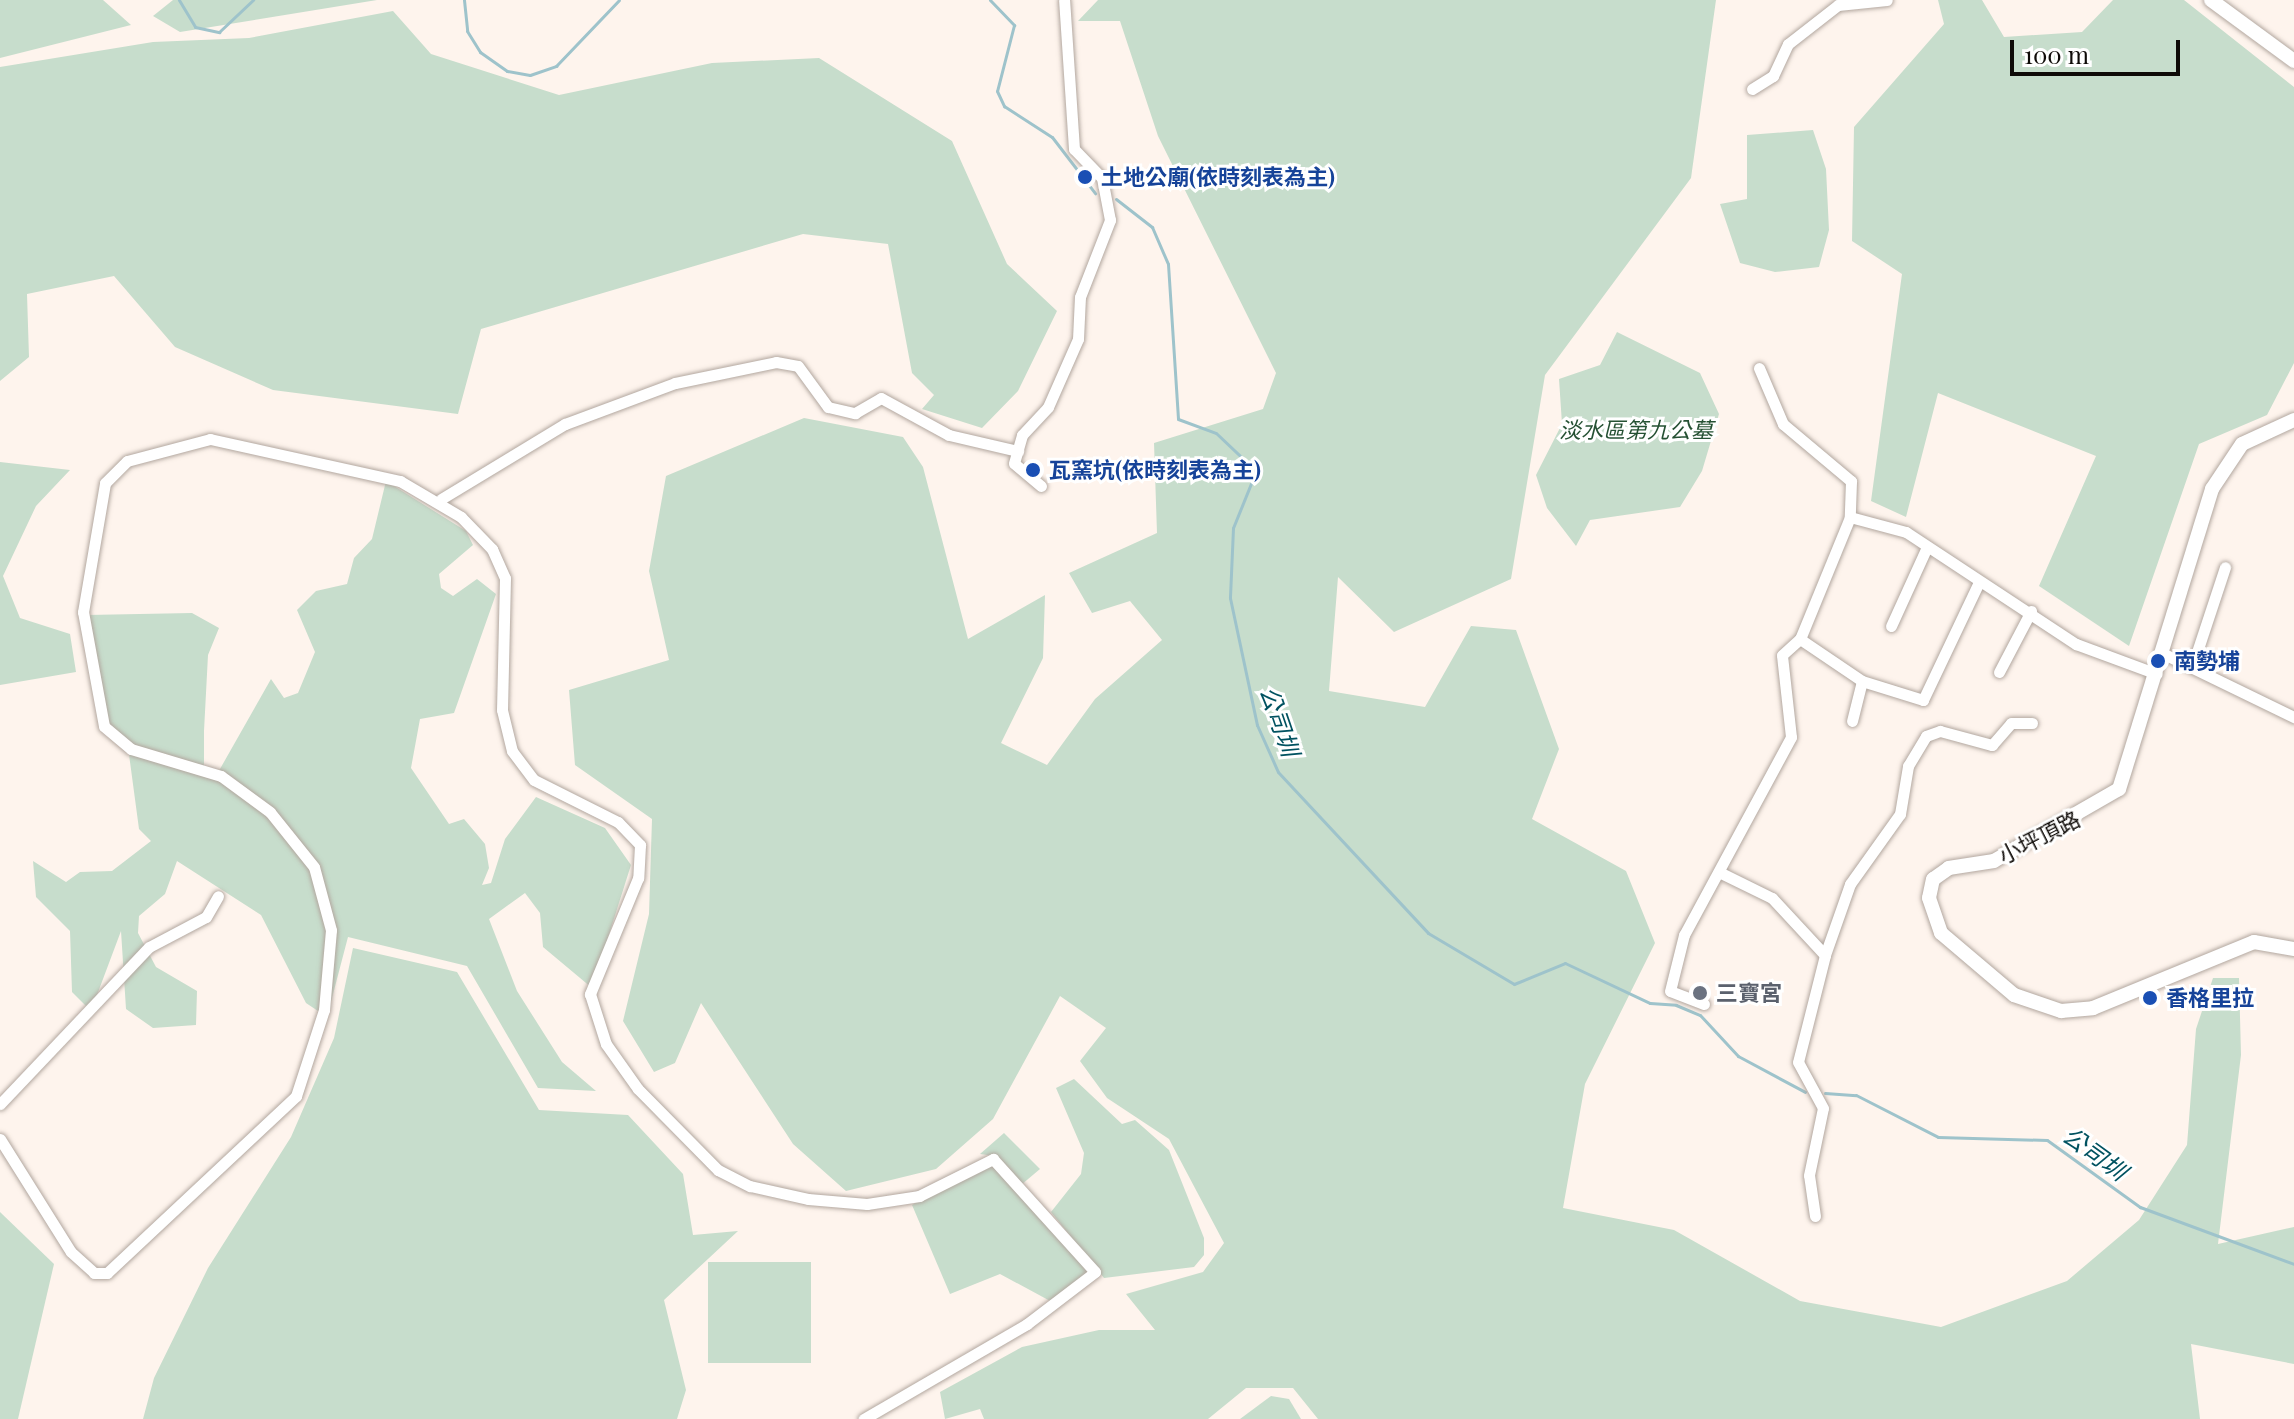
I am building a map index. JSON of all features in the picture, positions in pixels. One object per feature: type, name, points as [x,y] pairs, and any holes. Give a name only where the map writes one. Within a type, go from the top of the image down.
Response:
[{"type":"street","points":[[1041,486],[1014,463],[1022,435],[1048,407],[1078,339],[1080,297],[1110,220],[1102,178],[1074,149],[1064,0]]},
{"type":"street","points":[[1752,89],[1773,76],[1788,44],[1837,2],[1887,0]]},
{"type":"street","points":[[2211,0],[2294,61]]},
{"type":"street","points":[[441,499],[565,424],[675,383],[776,362],[798,366],[828,407],[855,413],[881,398],[949,435],[1018,451]]},
{"type":"street","points":[[1704,1004],[1670,991],[1684,935],[1721,873],[1791,737],[1782,655],[1800,639],[1850,517],[1851,481],[1783,424],[1759,368]]},
{"type":"street","name":"小坪頂路","points":[[2294,420],[2242,444],[2226,460],[2201,516],[2157,674],[2119,789],[1994,861],[1933,879],[1930,916],[2014,995],[2061,1011],[2093,1008],[2254,942],[2294,949]]},
{"type":"street","points":[[0,1139],[71,1252],[94,1273],[107,1273],[296,1096],[324,1010],[331,930],[314,867],[270,812],[221,776],[131,749],[104,726],[83,612],[105,483],[127,461],[210,439],[400,481],[441,499],[492,549],[505,578],[502,710],[512,751],[534,780],[618,822],[640,845],[638,878],[590,994],[606,1044],[638,1089],[718,1170],[750,1186],[808,1199],[867,1204],[919,1196],[993,1159],[1095,1272],[1002,1340],[864,1419]]},
{"type":"street","points":[[1850,517],[1906,532],[1979,582],[2031,611],[2076,644],[2157,674]]},
{"type":"street","points":[[1891,626],[1927,547]]},
{"type":"street","points":[[2192,667],[2225,567]]},
{"type":"street","points":[[1800,639],[1862,681],[1923,700],[1979,582]]},
{"type":"street","points":[[1999,672],[2031,611]]},
{"type":"street","points":[[2162,653],[2294,717]]},
{"type":"street","points":[[1852,721],[1862,681]]},
{"type":"street","points":[[1815,1216],[1809,1175],[1823,1108],[1798,1062],[1825,955],[1850,884],[1900,814],[1908,766],[1926,736],[1940,731],[1992,745],[2011,723],[2032,723]]},
{"type":"street","points":[[1721,873],[1772,898],[1825,955]]},
{"type":"street","points":[[0,1104],[149,947],[206,917],[218,896]]},
{"type":"green space","points":[[0,0],[103,0],[131,25],[0,58]]},
{"type":"green space","points":[[173,0],[377,0],[180,32],[153,16]]},
{"type":"green space","points":[[1098,0],[1716,0],[1691,178],[1545,375],[1511,579],[1394,632],[1338,577],[1329,691],[1425,707],[1471,626],[1516,630],[1559,749],[1532,819],[1626,871],[1655,943],[1585,1084],[1563,1208],[1674,1230],[1800,1301],[1941,1327],[2067,1281],[2139,1220],[2187,1145],[2196,1029],[2213,978],[2239,978],[2241,1055],[2218,1244],[2294,1227],[2294,1364],[2191,1344],[2200,1419],[1318,1419],[1293,1388],[1246,1388],[1208,1419],[984,1419],[980,1409],[945,1419],[940,1392],[1022,1347],[1099,1330],[1155,1330],[1126,1294],[1203,1272],[1224,1243],[1169,1139],[1107,1098],[1080,1061],[1106,1028],[1060,996],[993,1119],[936,1169],[846,1191],[793,1144],[701,1003],[675,1063],[654,1072],[623,1021],[649,914],[652,819],[575,765],[569,690],[669,660],[649,571],[666,476],[804,418],[903,437],[923,467],[968,639],[1045,595],[1043,658],[1001,743],[1047,765],[1095,699],[1162,640],[1130,601],[1092,613],[1069,573],[1157,533],[1154,443],[1263,409],[1276,373],[1158,136],[1120,21],[1078,21]]},
{"type":"green space","points":[[1938,0],[1982,0],[2004,37],[2082,32],[2113,0],[2184,0],[2294,87],[2294,363],[2267,415],[2199,444],[2129,646],[2039,586],[2096,456],[1938,393],[1906,517],[1871,501],[1902,274],[1852,241],[1854,127],[1944,24]]},
{"type":"green space","points":[[393,11],[431,54],[559,95],[712,63],[819,58],[952,141],[1007,264],[1057,311],[1018,391],[982,428],[922,409],[934,395],[912,373],[888,244],[803,234],[481,329],[458,414],[273,390],[175,347],[114,276],[27,294],[29,357],[0,381],[0,67],[153,42],[249,38]]},
{"type":"green space","points":[[1813,130],[1826,169],[1829,230],[1819,267],[1775,272],[1740,263],[1720,204],[1747,199],[1747,135]]},
{"type":"green space","name":"淡水區第九公墓","points":[[1617,332],[1700,373],[1719,414],[1702,471],[1680,507],[1590,520],[1576,546],[1547,508],[1536,475],[1562,424],[1559,379],[1600,365]]},
{"type":"green space","points":[[0,462],[70,470],[36,506],[3,576],[20,618],[70,634],[76,672],[0,685]]},
{"type":"green space","points":[[386,481],[466,531],[473,545],[439,574],[441,588],[453,596],[477,579],[496,594],[454,713],[420,719],[411,768],[449,824],[464,819],[485,844],[489,868],[482,885],[491,883],[505,839],[536,797],[605,828],[631,865],[592,988],[543,947],[540,913],[525,893],[489,919],[517,991],[562,1062],[596,1091],[538,1088],[467,966],[348,937],[327,1017],[306,1003],[261,915],[177,861],[165,894],[139,916],[138,933],[156,967],[197,991],[196,1025],[153,1028],[126,1009],[121,931],[91,1011],[72,992],[70,931],[36,897],[33,861],[66,882],[80,872],[112,871],[151,841],[139,829],[128,747],[109,731],[87,615],[192,613],[219,628],[208,655],[204,731],[204,772],[216,776],[271,679],[284,698],[298,693],[315,652],[297,610],[316,591],[347,584],[354,558],[372,539]]},
{"type":"green space","points":[[353,948],[457,972],[539,1110],[628,1115],[683,1174],[693,1235],[738,1231],[664,1300],[686,1390],[677,1419],[143,1419],[154,1378],[208,1268],[291,1137],[334,1038]]},
{"type":"green space","points":[[1074,1079],[1122,1124],[1135,1120],[1169,1150],[1204,1238],[1204,1255],[1194,1267],[1104,1278],[1051,1212],[1081,1174],[1084,1153],[1056,1088]]},
{"type":"green space","points":[[1004,1133],[1040,1169],[1021,1185],[995,1156],[980,1154]]},
{"type":"green space","points":[[990,1161],[1091,1272],[1052,1302],[1000,1274],[950,1294],[912,1205]]},
{"type":"green space","points":[[0,1212],[54,1264],[18,1419],[0,1419]]},
{"type":"green space","points":[[708,1262],[811,1262],[811,1363],[708,1363]]},
{"type":"green space","points":[[1271,1396],[1289,1399],[1301,1419],[1240,1419]]},
{"type":"waterway","name":"公司圳","points":[[179,0],[195,27],[219,32],[253,0]]},
{"type":"waterway","name":"公司圳","points":[[464,0],[467,31],[480,52],[507,71],[530,75],[556,66],[619,0]]},
{"type":"waterway","name":"公司圳","points":[[990,0],[1014,25],[997,91],[1004,106],[1052,137],[1095,193]]},
{"type":"waterway","name":"公司圳","points":[[1116,199],[1152,227],[1168,264],[1178,419],[1216,433],[1256,471],[1233,528],[1230,598],[1257,725],[1278,772],[1428,933],[1514,984],[1565,963],[1650,1003],[1676,1005],[1700,1015],[1738,1056],[1805,1092]]},
{"type":"waterway","name":"公司圳","points":[[1825,1093],[1856,1095],[1938,1137],[2047,1140],[2140,1207],[2294,1264]]},
{"type":"place","name":"土地公廟(依時刻表為主)","points":[[1085,177]]},
{"type":"place","name":"瓦窯坑(依時刻表為主)","points":[[1033,470]]},
{"type":"place","name":"南勢埔","points":[[2158,661]]},
{"type":"place","name":"三寶宮","points":[[1700,993]]},
{"type":"place","name":"香格里拉","points":[[2150,998]]}]
